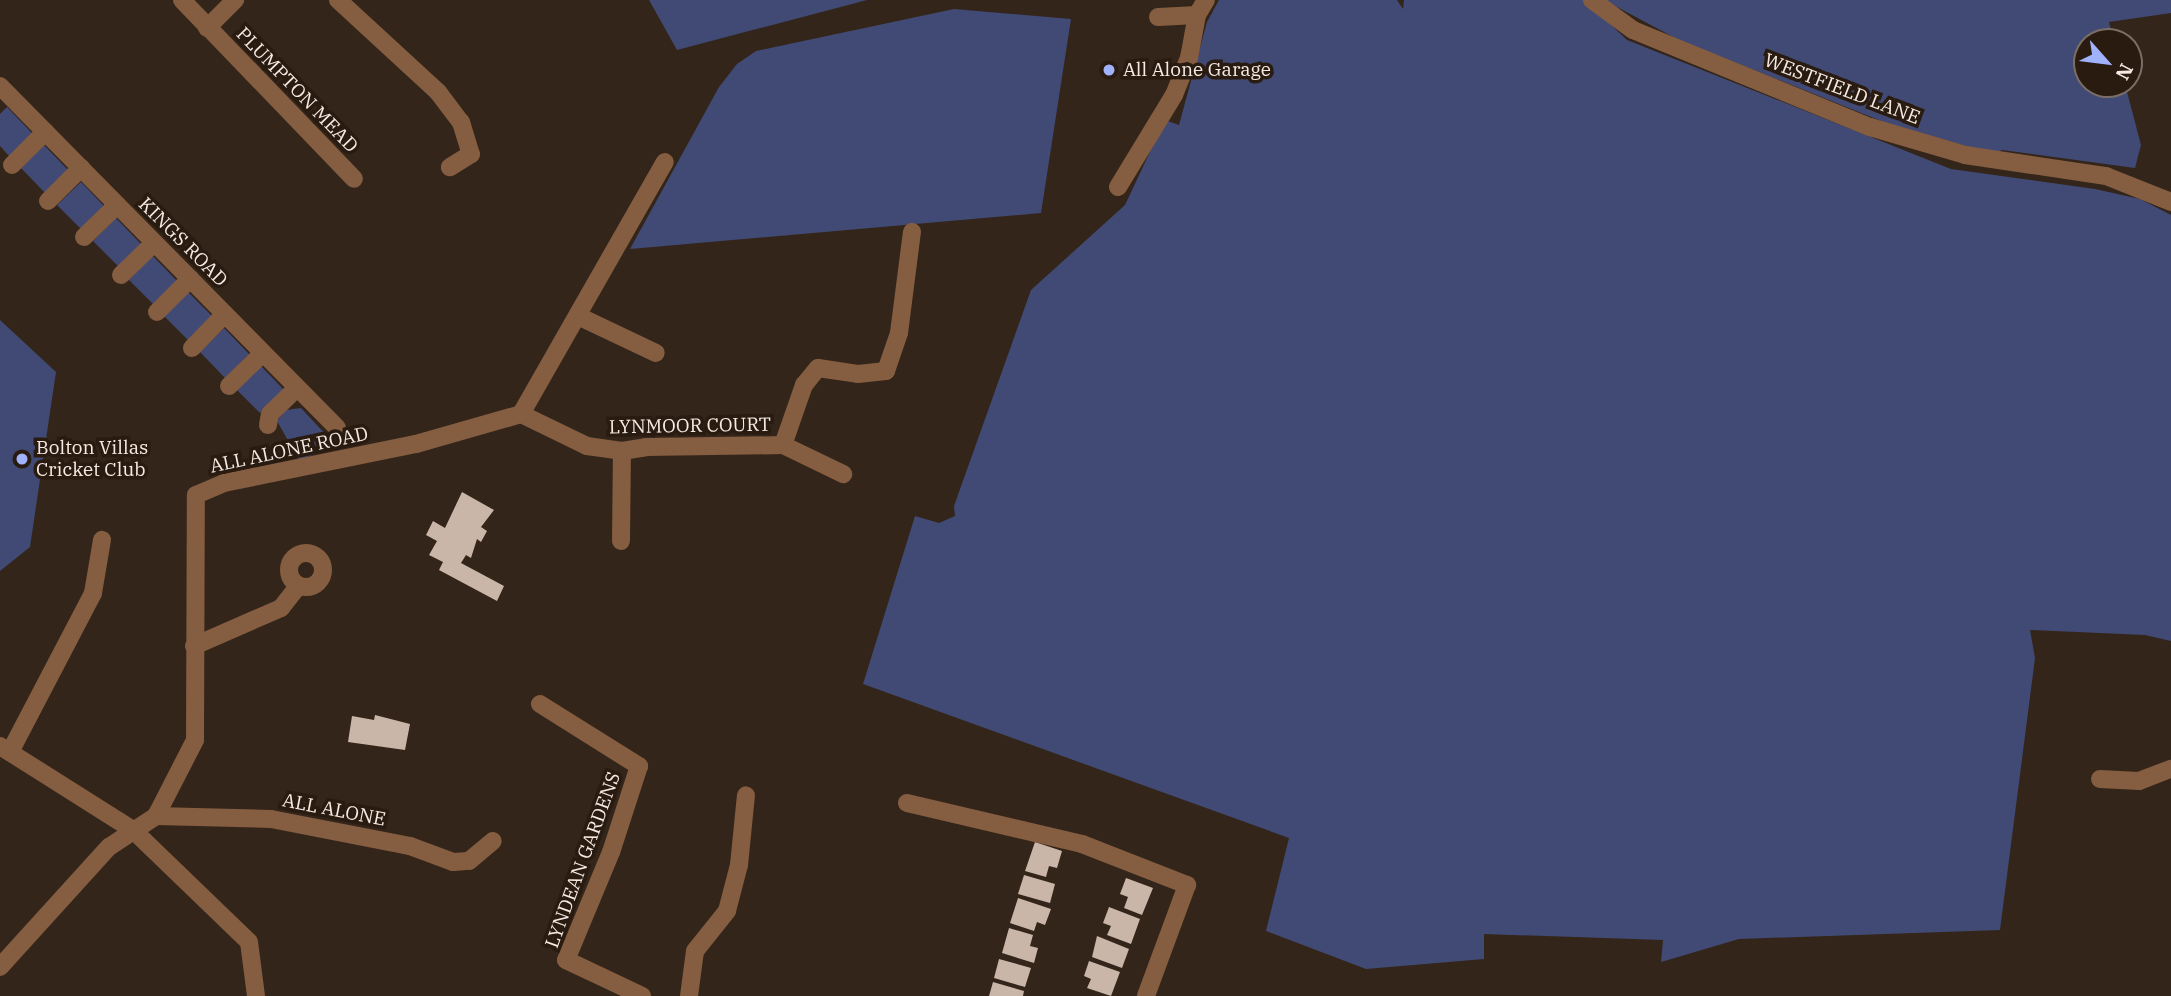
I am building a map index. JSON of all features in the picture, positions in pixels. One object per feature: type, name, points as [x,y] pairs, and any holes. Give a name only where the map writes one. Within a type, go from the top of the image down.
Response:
[{"type":"street","name":"PLUMPTON MEAD","points":[[182,0],[354,179]]},
{"type":"street","points":[[207,28],[235,0]]},
{"type":"street","points":[[338,0],[438,92],[461,122],[471,154],[450,167]]},
{"type":"street","name":"WESTFIELD LANE","points":[[1592,0],[1633,30],[1870,127],[1965,155],[2106,176],[2171,202]]},
{"type":"street","points":[[1118,187],[1174,95],[1189,58],[1201,8],[1158,17]]},
{"type":"street","name":"KINGS ROAD","points":[[3,94],[45,132],[337,428]]},
{"type":"street","points":[[12,164],[45,132]]},
{"type":"street","points":[[521,414],[665,162]]},
{"type":"street","points":[[48,201],[81,168]]},
{"type":"street","points":[[84,237],[117,205]]},
{"type":"street","name":"LYNMOOR COURT","points":[[783,445],[804,385],[818,368],[858,374],[886,371],[898,333],[912,232]]},
{"type":"street","points":[[121,275],[154,243]]},
{"type":"street","points":[[157,312],[190,279]]},
{"type":"street","points":[[192,348],[225,314]]},
{"type":"street","points":[[578,316],[656,353]]},
{"type":"street","points":[[229,386],[263,353]]},
{"type":"street","points":[[268,425],[270,414],[298,388]]},
{"type":"street","name":"LYNMOOR COURT","points":[[521,414],[587,446],[622,452],[646,447],[783,445],[843,474]]},
{"type":"street","name":"ALL ALONE ROAD","points":[[156,816],[195,740],[196,495],[224,484],[405,447],[521,414]]},
{"type":"street","points":[[621,541],[622,452]]},
{"type":"street","points":[[102,540],[93,593],[5,749],[133,830],[249,942],[256,996]]},
{"type":"street","points":[[194,646],[281,608],[298,586]]},
{"type":"street","name":"LYNDEAN GARDENS","points":[[540,704],[639,766],[611,852],[566,960],[642,996]]},
{"type":"street","points":[[2100,779],[2139,781],[2171,769]]},
{"type":"street","points":[[689,996],[695,951],[727,911],[739,864],[746,795]]},
{"type":"street","points":[[907,803],[1082,844],[1186,885],[1146,996]]},
{"type":"street","points":[[0,967],[91,867],[133,830],[156,816]]},
{"type":"street","name":"ALL ALONE","points":[[156,816],[271,819],[411,846],[453,862],[469,862],[494,841]]},
{"type":"shaded area","points":[[649,0],[867,0],[677,50]]},
{"type":"shaded area","points":[[1219,0],[1397,0],[1403,9],[1404,0],[1585,0],[1627,40],[1951,169],[2095,189],[2140,199],[2171,215],[2171,641],[2145,635],[2030,630],[2035,658],[2000,930],[1739,939],[1661,962],[1663,940],[1484,934],[1484,959],[1366,969],[1266,931],[1289,838],[863,684],[915,516],[939,523],[955,516],[954,506],[1031,290],[1125,205],[1165,120],[1179,125],[1207,22]]},
{"type":"shaded area","points":[[1604,0],[2171,0],[2171,13],[2109,22],[2110,28],[2073,28],[2073,98],[2129,98],[2141,145],[2135,168],[2002,150],[1994,154],[1891,125],[1677,39]]},
{"type":"shaded area","points":[[954,9],[1071,19],[1041,213],[630,249],[719,87],[737,64],[756,51]]},
{"type":"shaded area","points":[[7,107],[33,134],[10,157],[0,146],[0,114]]},
{"type":"shaded area","points":[[44,145],[69,171],[46,194],[21,168]]},
{"type":"shaded area","points":[[81,182],[105,207],[82,230],[57,205]]},
{"type":"shaded area","points":[[116,218],[142,245],[119,267],[93,241]]},
{"type":"shaded area","points":[[152,255],[177,281],[153,304],[128,279]]},
{"type":"shaded area","points":[[188,292],[213,317],[189,341],[164,316]]},
{"type":"shaded area","name":"Bolton Villas Cricket Club","points":[[0,320],[56,372],[30,547],[0,571]]},
{"type":"shaded area","points":[[224,328],[249,354],[225,378],[200,352]]},
{"type":"shaded area","points":[[261,366],[284,390],[260,413],[237,390]]},
{"type":"shaded area","points":[[301,408],[328,437],[331,448],[299,460],[277,421],[286,410]]},
{"type":"building","points":[[462,492],[494,510],[481,527],[487,531],[481,542],[477,539],[471,558],[466,555],[461,563],[504,586],[497,601],[439,570],[443,562],[429,555],[437,541],[426,535],[433,521],[445,528]]},
{"type":"building","points":[[375,715],[410,724],[405,750],[348,742],[352,716],[374,720]]},
{"type":"building","points":[[1035,842],[1062,851],[1057,868],[1049,866],[1046,877],[1025,871]]},
{"type":"building","points":[[1024,875],[1055,884],[1050,903],[1018,894]]},
{"type":"building","points":[[1126,878],[1153,888],[1142,915],[1124,908],[1128,897],[1120,894]]},
{"type":"building","points":[[1018,898],[1051,909],[1045,925],[1037,922],[1034,931],[1010,923]]},
{"type":"building","points":[[1109,907],[1140,919],[1131,944],[1107,935],[1111,926],[1103,923]]},
{"type":"building","points":[[1009,928],[1033,935],[1030,946],[1038,948],[1034,963],[1002,953]]},
{"type":"building","points":[[1097,936],[1129,949],[1122,968],[1092,957]]},
{"type":"building","points":[[999,959],[1031,968],[1025,987],[994,978]]},
{"type":"building","points":[[1089,961],[1120,972],[1111,996],[1087,988],[1091,979],[1084,976]]},
{"type":"building","points":[[993,982],[1024,991],[1023,996],[989,996]]},
{"type":"place","name":"All Alone Garage","points":[[1109,70]]},
{"type":"place","name":"Bolton Villas Cricket Club","points":[[22,459]]}]
